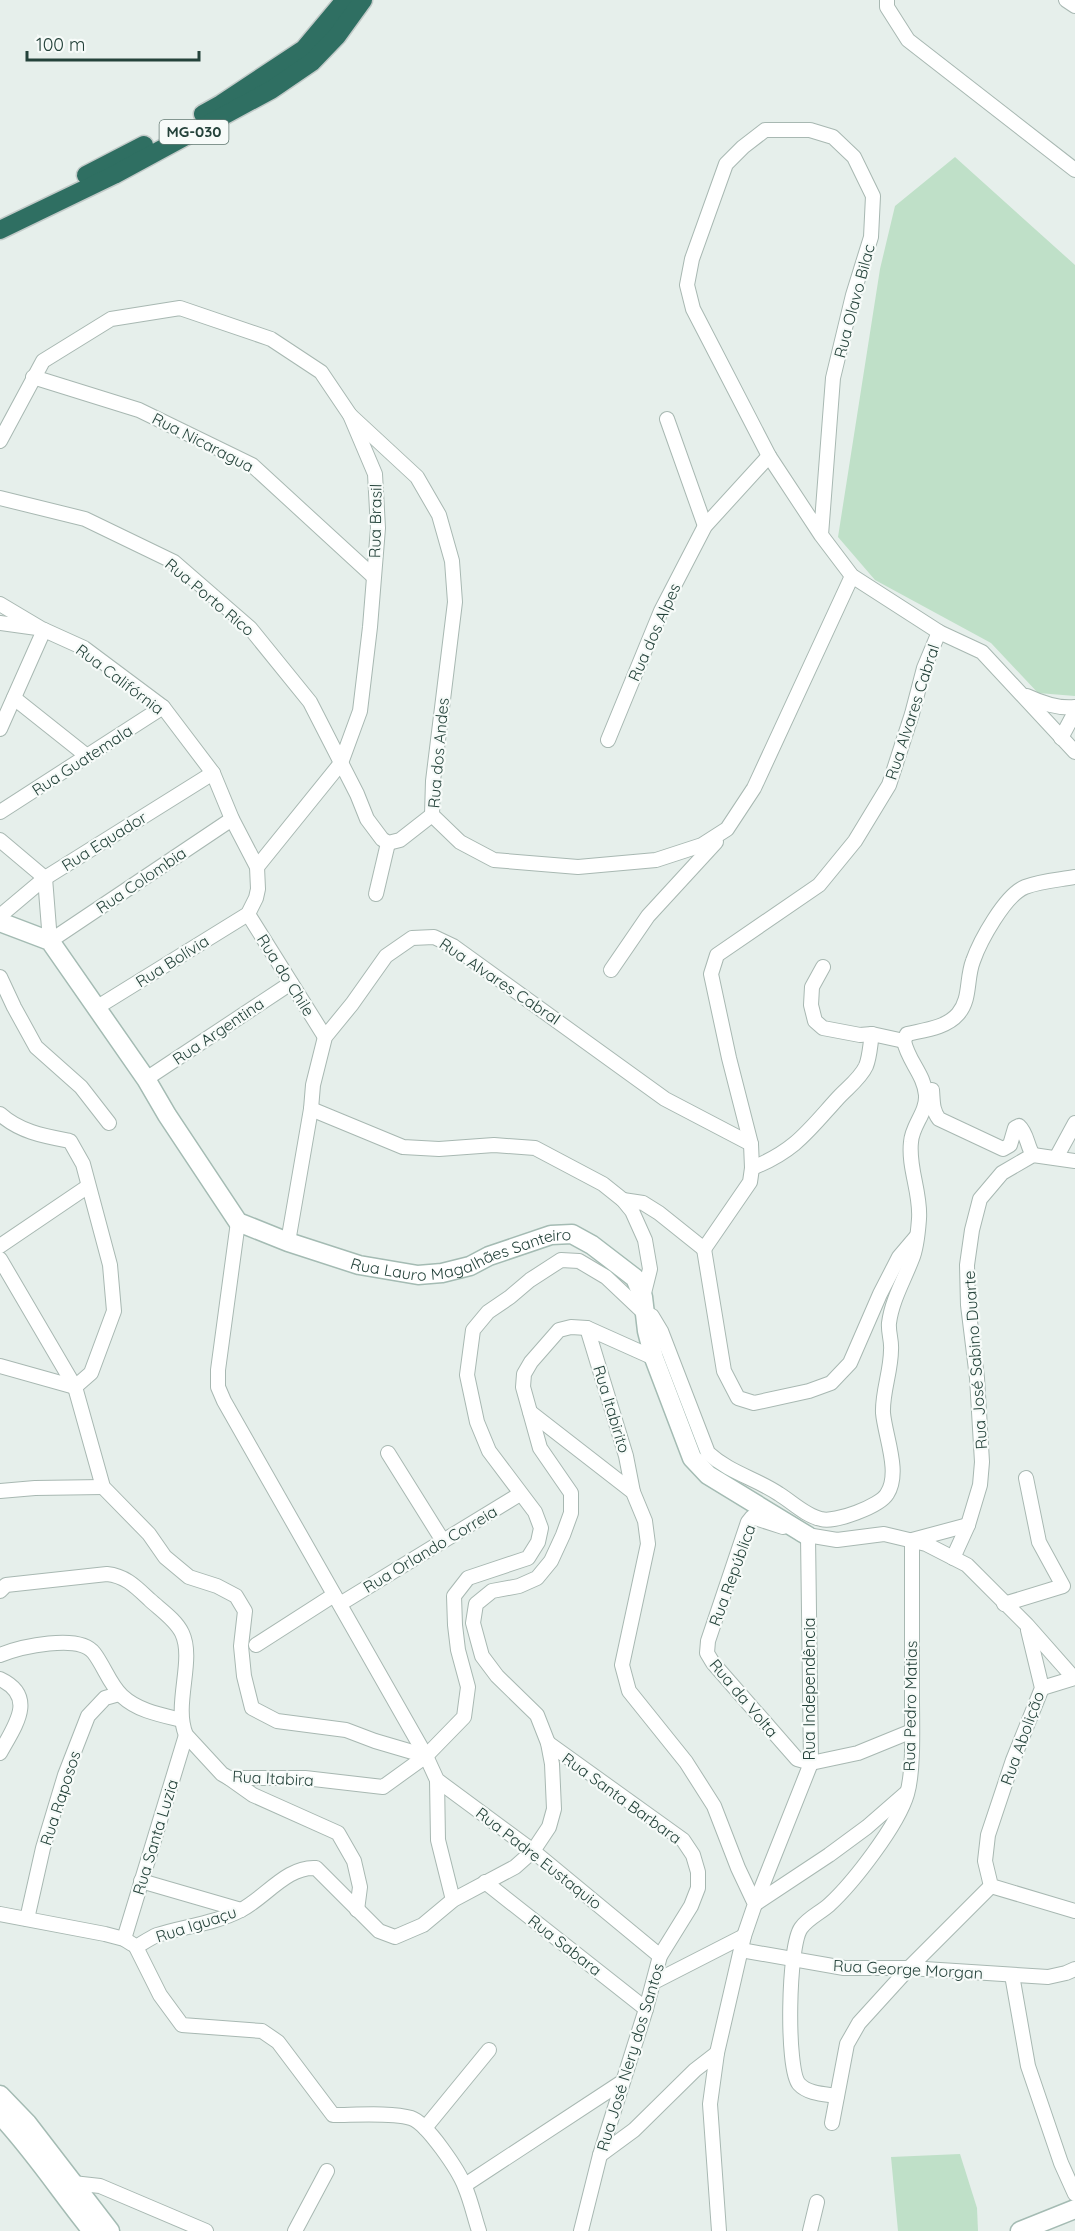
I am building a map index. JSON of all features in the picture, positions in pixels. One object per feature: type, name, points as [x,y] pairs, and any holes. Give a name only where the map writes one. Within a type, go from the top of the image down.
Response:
[{"type":"highway","name":"MG-030","points":[[0,217],[30,205],[221,104],[304,50],[345,0]]},
{"type":"highway","name":"MG-030","points":[[0,230],[114,175],[272,90],[312,62],[337,36],[363,0]]},
{"type":"street","points":[[887,0],[887,7],[908,40],[1075,170]]},
{"type":"street","points":[[1066,0],[1075,6]]},
{"type":"street","name":"Rua Olavo Bilac","points":[[765,130],[810,130],[833,137],[854,157],[873,196],[871,237],[853,295],[833,378],[821,535],[769,456],[693,309],[687,285],[692,259],[726,164],[765,130]]},
{"type":"street","name":"Rua Brasil","points":[[0,441],[43,361],[111,319],[180,308],[271,339],[321,372],[350,415],[375,474],[378,528],[360,711],[341,763],[257,867]]},
{"type":"street","name":"Rua Nicaragua","points":[[33,377],[139,410],[252,465],[373,576]]},
{"type":"street","name":"Rua dos Andes","points":[[350,415],[417,477],[439,515],[452,561],[455,602],[433,781],[432,815],[459,842],[494,860],[578,867],[656,860],[702,845],[727,829],[754,788],[852,576]]},
{"type":"street","points":[[667,419],[705,526]]},
{"type":"street","name":"Rua dos Alpes","points":[[608,740],[661,611],[705,526],[769,456]]},
{"type":"street","name":"Rua Porto Rico","points":[[0,498],[85,519],[174,562],[250,628],[310,702],[367,819],[382,839],[388,843]]},
{"type":"street","points":[[821,535],[852,576],[939,632],[982,652],[1075,752]]},
{"type":"street","name":"Rua Califórnia","points":[[0,604],[43,629],[84,648],[163,707],[213,773],[232,819],[257,867],[258,889],[248,914]]},
{"type":"street","points":[[0,623],[43,629],[0,729]]},
{"type":"street","name":"Rua Alvares Cabral","points":[[704,1249],[750,1182],[752,1168],[751,1144],[711,974],[717,955],[819,885],[855,842],[889,785],[924,668],[939,632]]},
{"type":"street","points":[[1022,694],[1045,704],[1065,708],[1075,707]]},
{"type":"street","points":[[14,698],[87,756]]},
{"type":"street","name":"Rua Guatemala","points":[[0,812],[163,707]]},
{"type":"street","points":[[1061,738],[1075,712]]},
{"type":"street","name":"Rua Equador","points":[[0,916],[45,878],[213,773]]},
{"type":"street","points":[[376,894],[388,843],[400,840],[432,815]]},
{"type":"street","name":"Rua Colombia","points":[[50,941],[232,819]]},
{"type":"street","points":[[611,970],[648,916],[727,829]]},
{"type":"street","points":[[0,840],[45,878],[50,941],[146,1079],[167,1115],[238,1222],[218,1370],[218,1387],[426,1756]]},
{"type":"street","points":[[311,1109],[403,1147],[439,1149],[494,1145],[535,1148],[603,1184],[623,1200],[632,1211],[645,1240],[650,1269],[643,1304],[661,1331],[708,1453],[722,1465],[778,1493],[795,1506],[820,1519],[832,1520],[877,1503],[887,1495],[891,1484],[892,1459],[883,1413],[891,1350],[889,1324],[897,1292],[913,1257],[919,1215],[910,1150],[911,1138],[924,1111],[926,1097],[921,1076],[907,1055],[904,1041],[908,1034],[944,1024],[957,1015],[966,1002],[972,962],[991,926],[1010,898],[1023,888],[1075,876]]},
{"type":"street","name":"Rua do Chile","points":[[248,914],[325,1037]]},
{"type":"street","name":"Rua Bolívia","points":[[96,1008],[248,914]]},
{"type":"street","points":[[0,922],[50,941]]},
{"type":"street","name":"Rua Alvares Cabral","points":[[288,1242],[313,1085],[325,1037],[386,956],[412,938],[434,937],[453,946],[665,1099],[751,1144]]},
{"type":"street","points":[[823,967],[812,987],[811,1005],[815,1021],[823,1028],[860,1035],[872,1034],[904,1041]]},
{"type":"street","points":[[0,977],[36,1047],[81,1087],[109,1124]]},
{"type":"street","name":"Rua Argentina","points":[[146,1079],[291,983]]},
{"type":"street","points":[[752,1168],[779,1156],[802,1139],[853,1083],[865,1069],[872,1034]]},
{"type":"street","points":[[921,1076],[932,1084],[933,1104],[935,1114],[939,1119],[1003,1149],[1010,1145],[1015,1128],[1019,1126],[1024,1130],[1027,1147],[1033,1155],[1075,1161]]},
{"type":"street","points":[[0,1113],[11,1124],[33,1133],[70,1141],[83,1164],[87,1187],[110,1265],[114,1311],[91,1373],[75,1387]]},
{"type":"street","points":[[1056,1158],[1075,1123]]},
{"type":"street","name":"Rua José Sabino Duarte","points":[[953,1558],[968,1525],[980,1485],[982,1462],[977,1378],[968,1305],[967,1265],[972,1230],[980,1199],[987,1190],[1002,1173],[1033,1155]]},
{"type":"street","points":[[0,1246],[87,1187]]},
{"type":"street","points":[[623,1200],[643,1203],[659,1212],[704,1249],[724,1371],[738,1398],[754,1403],[809,1392],[831,1383],[850,1363],[879,1294],[899,1257],[916,1237]]},
{"type":"street","name":"Rua Lauro Magalhães Santeiro","points":[[238,1222],[288,1242],[359,1265],[418,1275],[442,1273],[470,1266],[489,1256],[552,1235],[572,1234],[592,1245],[635,1278],[654,1358],[692,1458],[708,1474],[808,1536]]},
{"type":"street","points":[[0,1259],[75,1387],[103,1487],[149,1534],[165,1557],[189,1577],[217,1586],[236,1596],[245,1611],[241,1646],[244,1676],[252,1708],[277,1721],[346,1730],[426,1756]]},
{"type":"street","name":"Rua Itabira","points":[[0,1591],[6,1585],[107,1574],[118,1575],[128,1580],[174,1621],[183,1635],[186,1654],[182,1720],[186,1735],[222,1774],[229,1778],[304,1778],[383,1787],[426,1756],[464,1717],[468,1687],[458,1650],[454,1596],[468,1578],[528,1558],[538,1542],[541,1528],[535,1512],[489,1451],[477,1422],[467,1375],[473,1330],[488,1312],[561,1260],[579,1262],[606,1277],[643,1304]]},
{"type":"street","points":[[437,1780],[438,1840],[453,1900],[515,1867],[533,1851],[549,1827],[554,1809],[552,1764],[548,1743],[537,1715],[497,1676],[482,1656],[473,1623],[476,1604],[492,1591],[519,1586],[537,1578],[551,1561],[571,1513],[571,1493],[540,1448],[523,1388],[524,1374],[531,1362],[559,1330],[571,1327],[587,1328],[654,1358]]},
{"type":"street","name":"Rua Itabirito","points":[[587,1328],[626,1456],[633,1492],[645,1521],[648,1544],[622,1665],[629,1691],[686,1762],[714,1806],[738,1868],[756,1904]]},
{"type":"street","points":[[0,1366],[75,1387]]},
{"type":"street","points":[[530,1412],[633,1492]]},
{"type":"street","points":[[388,1453],[443,1541]]},
{"type":"street","points":[[1004,1604],[1064,1586],[1039,1542],[1026,1478]]},
{"type":"street","points":[[0,1491],[103,1487]]},
{"type":"street","name":"Rua Orlando Correia","points":[[256,1645],[443,1541],[520,1494]]},
{"type":"street","name":"Rua República","points":[[707,1653],[708,1641],[748,1522],[752,1517],[808,1536]]},
{"type":"street","points":[[912,1540],[968,1525]]},
{"type":"street","points":[[808,1536],[837,1540],[884,1534],[926,1544],[967,1565],[1027,1625],[1074,1677],[1042,1688]]},
{"type":"street","name":"Rua Independência","points":[[719,2231],[710,2104],[717,2054],[744,1936],[811,1763],[808,1536]]},
{"type":"street","name":"Rua Pedro Matias","points":[[756,1904],[867,1827],[907,1792],[912,1731],[912,1540]]},
{"type":"street","name":"Rua Abolição","points":[[991,1886],[985,1861],[988,1835],[1013,1760],[1042,1688],[1027,1625]]},
{"type":"street","points":[[0,1655],[46,1643],[80,1644],[92,1650],[119,1694],[156,1714],[182,1720]]},
{"type":"street","name":"Rua da Volta","points":[[707,1653],[713,1664],[797,1759],[811,1763]]},
{"type":"street","points":[[0,1679],[9,1683],[18,1692],[21,1703],[20,1716],[0,1753]]},
{"type":"street","name":"Rua Raposos","points":[[27,1919],[43,1848],[62,1785],[88,1716],[105,1698],[119,1694]]},
{"type":"street","points":[[811,1763],[858,1753],[912,1731]]},
{"type":"street","name":"Rua Santa Luzia","points":[[130,1943],[141,1881],[186,1735]]},
{"type":"street","name":"Rua Santa Barbara","points":[[548,1743],[683,1840],[693,1856]]},
{"type":"street","name":"Rua Padre Eustaquio","points":[[426,1756],[437,1780],[533,1851],[660,1956]]},
{"type":"street","points":[[229,1778],[253,1794],[338,1833],[354,1861],[360,1887],[357,1910]]},
{"type":"street","points":[[837,2096],[811,2092],[800,2085],[794,2075],[790,2026],[791,1959],[795,1941],[800,1929],[847,1885],[897,1819],[907,1792]]},
{"type":"street","name":"Rua José Nery dos Santos","points":[[581,2231],[600,2155],[646,2009],[660,1956],[691,1906],[698,1888],[698,1872],[693,1856]]},
{"type":"street","name":"Rua Iguaçu","points":[[130,1943],[213,1922],[241,1910],[291,1873],[306,1867],[316,1868],[324,1874],[379,1931],[395,1937],[423,1925],[453,1900]]},
{"type":"street","points":[[141,1881],[241,1910]]},
{"type":"street","name":"Rua Sabara","points":[[485,1882],[646,2009]]},
{"type":"street","points":[[832,2123],[847,2044],[859,2023],[909,1968],[991,1886],[1075,1911]]},
{"type":"street","points":[[0,1914],[105,1934],[130,1943],[160,1995],[182,2025],[262,2031],[278,2042],[333,2115],[400,2116],[414,2119],[425,2128],[465,2185],[479,2231]]},
{"type":"street","points":[[654,1982],[744,1936]]},
{"type":"street","name":"Rua George Morgan","points":[[741,1950],[844,1968],[909,1968],[1048,1977],[1075,1969]]},
{"type":"street","points":[[1012,1975],[1028,2066],[1061,2163],[1075,2194]]},
{"type":"street","points":[[425,2128],[489,2050]]},
{"type":"street","points":[[600,2155],[634,2130],[695,2070],[717,2054]]},
{"type":"street","points":[[465,2185],[622,2082]]},
{"type":"street","points":[[0,2095],[27,2123],[47,2152],[110,2231]]},
{"type":"street","points":[[0,2115],[92,2231]]},
{"type":"street","points":[[296,2231],[327,2171]]},
{"type":"street","points":[[74,2183],[100,2186],[206,2231]]},
{"type":"street","points":[[810,2231],[817,2202]]},
{"type":"street","points":[[1020,2231],[1075,2209]]},
{"type":"green space","points":[[955,157],[1075,265],[1075,696],[1038,693],[991,643],[875,580],[838,537],[880,269],[895,206]]},
{"type":"green space","points":[[960,2154],[977,2208],[978,2231],[898,2231],[891,2157]]}]
